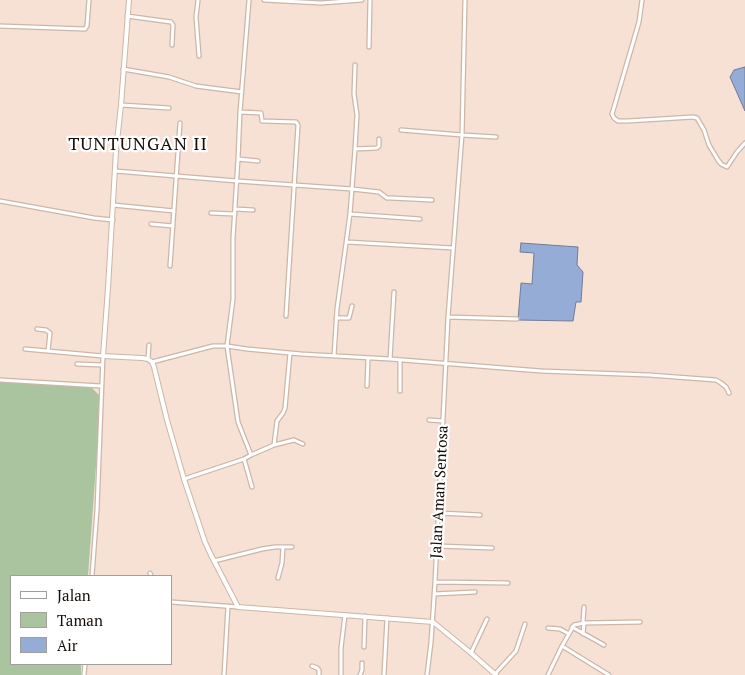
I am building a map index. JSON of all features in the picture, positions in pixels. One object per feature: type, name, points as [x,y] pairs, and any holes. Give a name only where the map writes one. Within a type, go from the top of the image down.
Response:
[{"type":"street","points":[[0,26],[85,29],[87,26],[89,0]]},
{"type":"street","points":[[92,575],[97,510],[102,365],[129,0]]},
{"type":"street","points":[[198,0],[196,17],[199,56]]},
{"type":"street","points":[[249,0],[240,112],[232,299],[227,346],[238,422],[251,455]]},
{"type":"street","points":[[264,0],[321,3],[362,0]]},
{"type":"street","points":[[369,47],[370,0]]},
{"type":"street","name":"Jalan Aman Sentosa","points":[[427,675],[436,582],[448,317],[462,135],[466,0]]},
{"type":"street","points":[[642,0],[639,22],[612,114],[614,118],[618,121],[697,118],[718,160],[727,167],[745,143]]},
{"type":"street","points":[[127,16],[171,22],[173,26],[172,45]]},
{"type":"street","points":[[334,356],[336,318],[347,242],[355,149],[357,107],[354,94],[355,65]]},
{"type":"street","points":[[123,69],[169,77],[196,86],[242,92]]},
{"type":"street","points":[[121,105],[169,108]]},
{"type":"street","points":[[240,112],[261,114],[262,121],[297,123],[297,150],[286,316]]},
{"type":"street","points":[[170,266],[180,123]]},
{"type":"street","points":[[401,130],[496,137]]},
{"type":"street","points":[[355,149],[378,148],[379,139]]},
{"type":"street","points":[[238,159],[258,161]]},
{"type":"street","points":[[115,171],[352,189],[379,192],[387,198],[432,200]]},
{"type":"street","points":[[0,201],[113,220]]},
{"type":"street","points":[[113,205],[174,211]]},
{"type":"street","points":[[235,209],[253,210]]},
{"type":"street","points":[[211,213],[235,214]]},
{"type":"street","points":[[350,214],[420,219]]},
{"type":"street","points":[[151,224],[173,226]]},
{"type":"street","points":[[347,242],[453,248]]},
{"type":"street","points":[[390,359],[394,292]]},
{"type":"street","points":[[336,318],[349,318],[352,306]]},
{"type":"street","points":[[448,317],[517,320]]},
{"type":"street","points":[[37,329],[46,330],[50,333],[48,351]]},
{"type":"street","points":[[149,345],[150,360],[154,367],[167,420],[205,542],[238,607]]},
{"type":"street","points":[[25,349],[150,360],[213,346],[227,346],[290,353],[532,370],[716,380],[726,387],[729,393]]},
{"type":"street","points":[[274,446],[278,421],[285,408],[290,353]]},
{"type":"street","points":[[367,386],[368,358]]},
{"type":"street","points":[[400,360],[400,391]]},
{"type":"street","points":[[77,364],[102,365]]},
{"type":"street","points":[[0,380],[101,386]]},
{"type":"street","points":[[429,420],[443,421]]},
{"type":"street","points":[[184,478],[244,459],[294,440],[303,444]]},
{"type":"street","points":[[244,459],[252,486]]},
{"type":"street","points":[[439,513],[480,515]]},
{"type":"street","points":[[437,546],[492,548]]},
{"type":"street","points":[[278,578],[282,563],[283,547]]},
{"type":"street","points":[[214,561],[262,549],[292,547]]},
{"type":"street","points":[[436,582],[508,583]]},
{"type":"street","points":[[434,594],[475,592]]},
{"type":"street","points":[[172,602],[433,622],[495,675],[516,651],[525,624]]},
{"type":"street","points":[[224,675],[228,606]]},
{"type":"street","points":[[583,634],[584,607]]},
{"type":"street","points":[[341,675],[341,648],[345,615]]},
{"type":"street","points":[[364,647],[365,616]]},
{"type":"street","points":[[384,675],[387,618]]},
{"type":"street","points":[[471,653],[487,619]]},
{"type":"street","points":[[548,675],[572,627],[577,624],[640,622]]},
{"type":"street","points":[[572,627],[604,646]]},
{"type":"street","points":[[548,628],[560,629],[569,634]]},
{"type":"street","points":[[562,646],[609,675]]},
{"type":"street","points":[[360,675],[362,663]]},
{"type":"street","points":[[312,666],[319,670],[319,675]]},
{"type":"green space","points":[[0,381],[92,388],[101,397],[88,575],[10,575],[10,665],[81,665],[81,675],[0,675]]},
{"type":"water","points":[[745,67],[745,111],[730,77],[734,70]]},
{"type":"water","points":[[521,243],[578,247],[577,265],[583,272],[581,302],[576,302],[573,321],[518,320],[521,283],[532,284],[534,253],[520,252]]},
{"type":"district","name":"TUNTUNGAN II","points":[[138,145]]}]
